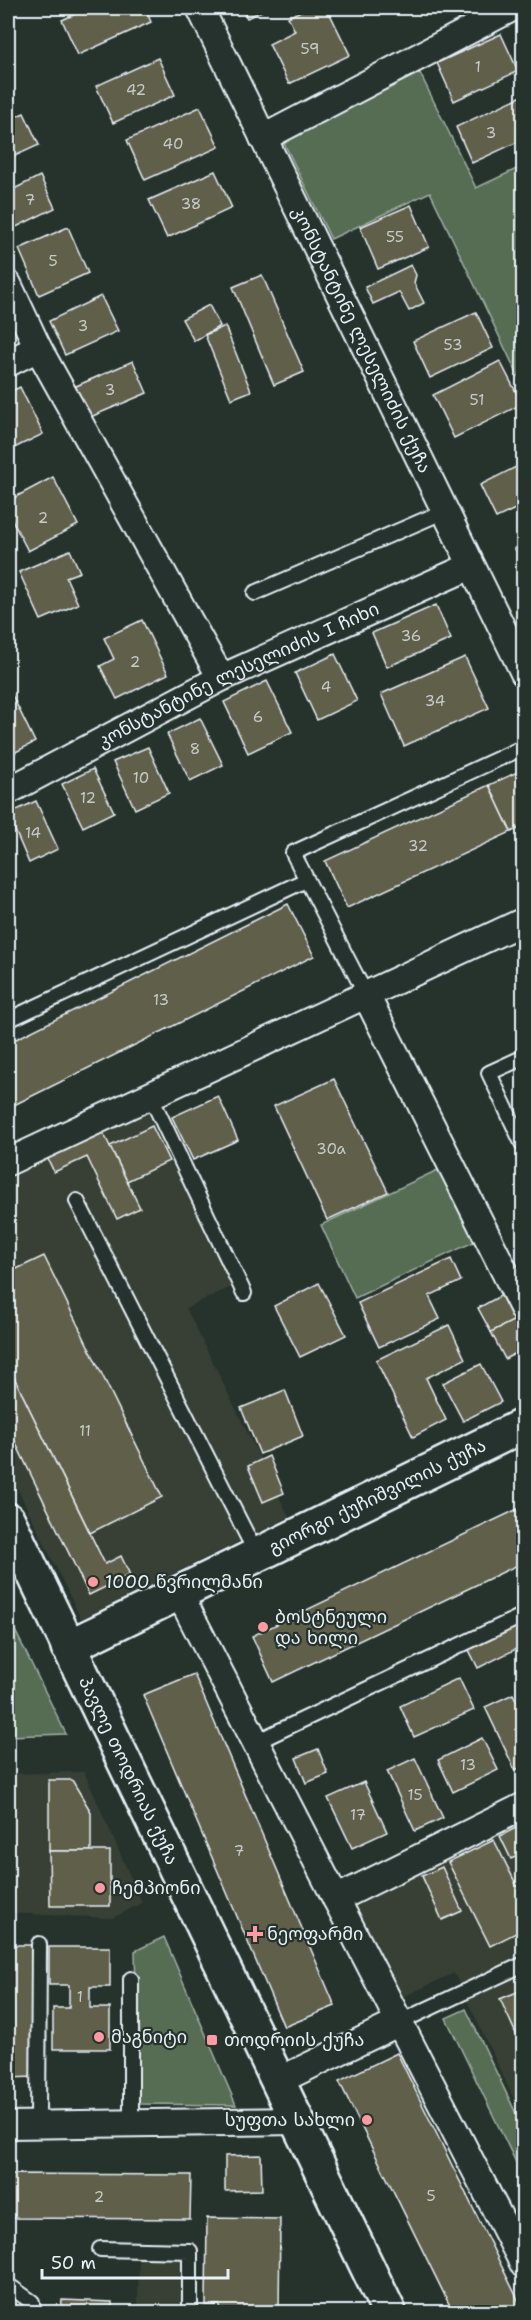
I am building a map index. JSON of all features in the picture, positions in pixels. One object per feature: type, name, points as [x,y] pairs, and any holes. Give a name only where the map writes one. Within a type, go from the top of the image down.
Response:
[{"type":"street","name":"კონსტანტინე ლესელიძის ქუჩა","points":[[200,8],[524,673]]},
{"type":"street","points":[[263,138],[512,8]]},
{"type":"street","points":[[521,8],[524,12]]},
{"type":"street","points":[[8,284],[38,348],[221,678]]},
{"type":"street","points":[[8,363],[38,348]]},
{"type":"street","name":"კონსტანტინე ლესელიძის I ჩიხი","points":[[8,791],[221,678],[471,566]]},
{"type":"street","points":[[10,1156],[150,1095],[524,921]]},
{"type":"street","points":[[366,995],[524,1310]]},
{"type":"street","name":"გიორგი ქუჩიშვილის ქუჩა","points":[[68,1647],[524,1425]]},
{"type":"street","name":"პავლე თოდრიას ქუჩა","points":[[8,1520],[389,2313]]},
{"type":"street","points":[[179,1593],[524,2265]]},
{"type":"street","points":[[336,1899],[524,1806]]},
{"type":"street","points":[[278,2081],[399,2022]]},
{"type":"street","points":[[8,2125],[297,2121]]},
{"type":"lane","points":[[255,593],[445,511]]},
{"type":"lane","points":[[366,995],[293,853],[524,747]]},
{"type":"lane","points":[[8,1020],[306,880]]},
{"type":"lane","points":[[524,1057],[489,1073],[524,1147]]},
{"type":"lane","points":[[150,1095],[244,1293]]},
{"type":"lane","points":[[77,1201],[257,1555]]},
{"type":"lane","points":[[256,1742],[524,1615]]},
{"type":"lane","points":[[38,2124],[39,1944]]},
{"type":"lane","points":[[399,2022],[524,1964]]},
{"type":"lane","points":[[131,1979],[131,2123]]},
{"type":"lane","points":[[100,2249],[190,2251],[190,2313]]},
{"type":"lane","points":[[8,2285],[32,2302],[32,2313]]},
{"type":"shaded area","points":[[143,1104],[233,1286],[186,1308],[289,1517],[81,1619],[8,1469],[8,1170]]},
{"type":"shaded area","points":[[84,1772],[142,1903],[112,1918],[8,1913],[8,1774]]},
{"type":"shaded area","points":[[523,1813],[523,2118],[454,1973],[398,1999],[349,1895]]},
{"type":"shaded area","points":[[139,2252],[185,2254],[185,2312],[138,2312]]},
{"type":"green space","points":[[420,73],[476,188],[523,166],[523,386],[430,192],[331,239],[282,139]]},
{"type":"green space","points":[[446,1166],[480,1239],[355,1298],[321,1225]]},
{"type":"green space","points":[[8,1616],[66,1734],[8,1736]]},
{"type":"green space","points":[[164,1937],[236,2105],[139,2104],[135,1951]]},
{"type":"green space","points":[[466,2009],[523,2128],[523,2177],[446,2018]]},
{"type":"building","points":[[89,8],[145,8],[151,22],[78,55],[62,20]]},
{"type":"building","points":[[241,8],[268,8],[247,18]]},
{"type":"building","points":[[307,8],[327,8],[350,55],[289,84],[269,44],[295,31],[288,17]]},
{"type":"building","points":[[501,34],[518,71],[454,101],[437,63]]},
{"type":"building","points":[[158,58],[175,95],[113,123],[96,86]]},
{"type":"building","points":[[524,95],[524,139],[472,163],[456,127]]},
{"type":"building","points":[[200,107],[219,147],[145,180],[127,140]]},
{"type":"building","points":[[24,113],[39,145],[8,159],[8,120]]},
{"type":"building","points":[[215,171],[232,208],[167,238],[149,200]]},
{"type":"building","points":[[40,176],[55,208],[8,231],[8,192]]},
{"type":"building","points":[[411,205],[429,247],[378,269],[360,227]]},
{"type":"building","points":[[68,227],[88,273],[39,295],[19,249]]},
{"type":"building","points":[[411,265],[416,275],[414,283],[424,303],[409,311],[399,292],[373,304],[365,287]]},
{"type":"building","points":[[262,275],[304,372],[274,385],[233,287]]},
{"type":"building","points":[[101,296],[118,331],[65,355],[49,321]]},
{"type":"building","points":[[209,305],[220,326],[194,341],[182,319]]},
{"type":"building","points":[[476,312],[493,348],[430,378],[413,341]]},
{"type":"building","points":[[225,326],[251,391],[231,399],[205,335]]},
{"type":"building","points":[[133,361],[147,393],[88,418],[74,387]]},
{"type":"building","points":[[500,361],[522,404],[454,438],[433,395]]},
{"type":"building","points":[[20,387],[43,434],[8,451],[8,393]]},
{"type":"building","points":[[524,463],[524,505],[496,518],[480,485]]},
{"type":"building","points":[[53,477],[78,525],[28,551],[8,512],[8,501]]},
{"type":"building","points":[[524,545],[524,567],[515,549]]},
{"type":"building","points":[[70,550],[80,572],[66,577],[78,604],[41,620],[19,572]]},
{"type":"building","points":[[436,605],[451,639],[387,667],[372,633]]},
{"type":"building","points":[[142,620],[168,674],[117,699],[100,666],[114,659],[104,638]]},
{"type":"building","points":[[335,654],[357,701],[317,720],[295,673]]},
{"type":"building","points":[[465,657],[489,708],[404,746],[381,694]]},
{"type":"building","points":[[267,681],[292,732],[248,753],[224,702]]},
{"type":"building","points":[[12,695],[35,742],[8,756],[8,698]]},
{"type":"building","points":[[200,718],[223,765],[190,781],[167,734]]},
{"type":"building","points":[[148,747],[169,793],[135,809],[113,762]]},
{"type":"building","points":[[93,769],[114,812],[83,827],[62,784]]},
{"type":"building","points":[[524,769],[524,826],[511,832],[489,785]]},
{"type":"building","points":[[489,785],[511,832],[347,908],[325,861]]},
{"type":"building","points":[[36,801],[58,849],[29,863],[8,814]]},
{"type":"building","points":[[288,904],[314,956],[8,1108],[8,1043]]},
{"type":"building","points":[[334,1079],[388,1192],[327,1220],[274,1106]]},
{"type":"building","points":[[218,1096],[238,1140],[193,1160],[172,1117]]},
{"type":"building","points":[[152,1126],[169,1161],[127,1181],[110,1146]]},
{"type":"building","points":[[101,1128],[140,1208],[117,1219],[87,1157],[54,1172],[46,1155]]},
{"type":"building","points":[[44,1256],[162,1497],[90,1533],[8,1365],[8,1273]]},
{"type":"building","points":[[451,1259],[461,1281],[429,1296],[440,1319],[379,1347],[358,1303]]},
{"type":"building","points":[[319,1283],[346,1335],[300,1357],[274,1306]]},
{"type":"building","points":[[509,1291],[523,1316],[491,1332],[478,1308]]},
{"type":"building","points":[[523,1316],[524,1349],[505,1359],[491,1332]]},
{"type":"building","points":[[449,1325],[465,1359],[426,1378],[446,1420],[413,1437],[376,1360]]},
{"type":"building","points":[[481,1364],[501,1402],[463,1421],[443,1383]]},
{"type":"building","points":[[8,1365],[105,1564],[121,1556],[130,1575],[89,1595],[8,1427]]},
{"type":"building","points":[[285,1390],[303,1436],[260,1454],[241,1408]]},
{"type":"building","points":[[269,1456],[284,1493],[263,1502],[248,1466]]},
{"type":"building","points":[[524,1506],[524,1562],[273,1682],[252,1636]]},
{"type":"building","points":[[524,1619],[524,1645],[478,1668],[468,1648]]},
{"type":"building","points":[[194,1674],[335,2006],[284,2027],[143,1695]]},
{"type":"building","points":[[459,1678],[474,1710],[414,1737],[400,1706]]},
{"type":"building","points":[[513,1694],[524,1716],[524,1766],[515,1770],[485,1707]]},
{"type":"building","points":[[482,1738],[498,1770],[453,1792],[438,1760]]},
{"type":"building","points":[[318,1749],[328,1774],[306,1783],[296,1758]]},
{"type":"building","points":[[415,1758],[443,1818],[415,1831],[387,1771]]},
{"type":"building","points":[[49,1780],[72,1780],[91,1812],[91,1851],[49,1851]]},
{"type":"building","points":[[364,1782],[387,1832],[352,1848],[328,1798]]},
{"type":"building","points":[[524,1824],[524,1853],[511,1859],[500,1836]]},
{"type":"building","points":[[494,1840],[524,1900],[524,1929],[490,1946],[448,1862]]},
{"type":"building","points":[[49,1851],[110,1851],[110,1906],[50,1906]]},
{"type":"building","points":[[442,1867],[462,1911],[442,1920],[422,1876]]},
{"type":"building","points":[[8,1945],[33,1945],[34,2077],[8,2078]]},
{"type":"building","points":[[49,1947],[110,1947],[110,1987],[90,1987],[90,2008],[110,2008],[110,2049],[53,2049],[53,2008],[69,2008],[69,1985],[49,1985]]},
{"type":"building","points":[[524,1989],[524,2051],[500,1999]]},
{"type":"building","points":[[397,2053],[524,2312],[453,2312],[339,2081]]},
{"type":"building","points":[[261,2155],[262,2190],[225,2191],[225,2156]]},
{"type":"building","points":[[8,2174],[191,2175],[190,2219],[8,2218]]},
{"type":"building","points":[[207,2218],[280,2219],[279,2312],[220,2312],[220,2305],[206,2305]]},
{"type":"building","points":[[62,2300],[112,2302],[112,2312],[61,2312]]},
{"type":"place","name":"1000 წვრილმანი","points":[[93,1582]]},
{"type":"place","name":"ბოსტნეული და ხილი","points":[[263,1627]]},
{"type":"place","name":"ჩემპიონი","points":[[100,1888]]},
{"type":"place","name":"ნეოფარმი","points":[[255,1934]]},
{"type":"place","name":"მაგნიტი","points":[[99,2037]]},
{"type":"place","name":"თოდრიის ქუჩა","points":[[212,2040]]},
{"type":"place","name":"სუფთა სახლი","points":[[367,2120]]}]
